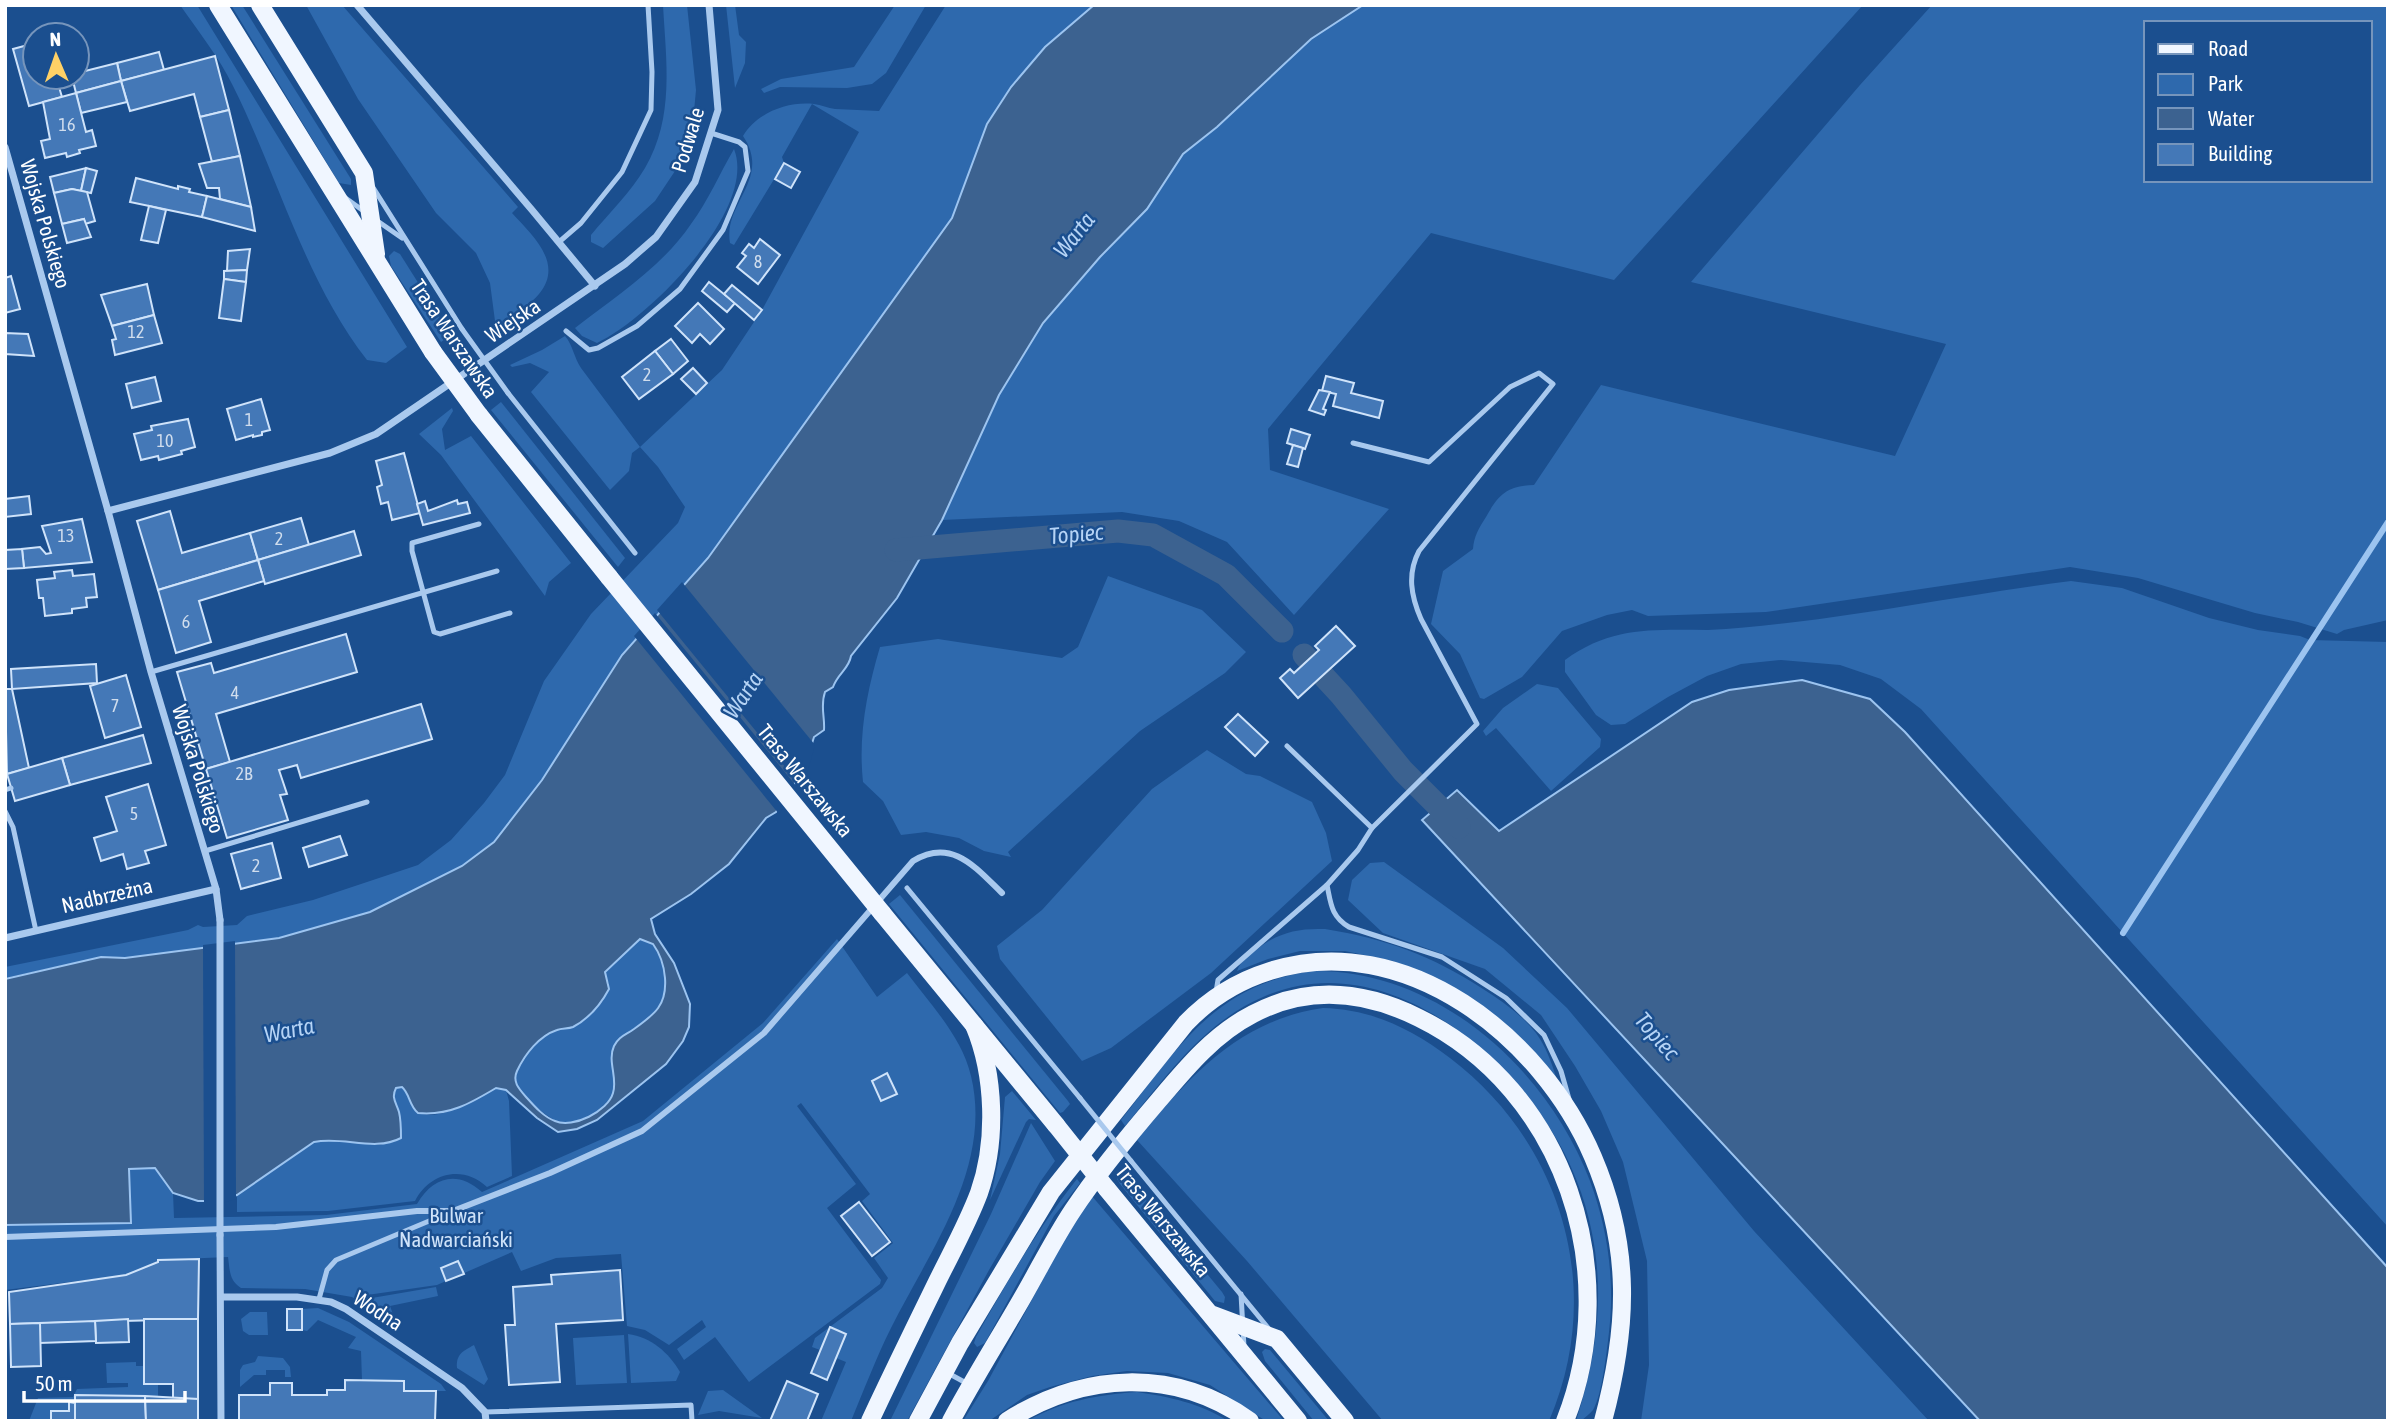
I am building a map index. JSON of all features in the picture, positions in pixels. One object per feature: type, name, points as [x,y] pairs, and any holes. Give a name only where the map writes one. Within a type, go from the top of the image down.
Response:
[{"type":"main road","name":"Trasa Warszawska","points":[[218,5],[433,352],[479,415],[1298,1421]]},
{"type":"main road","name":"Trasa Warszawska","points":[[260,5],[364,173]]},
{"type":"main road","points":[[364,173],[377,264]]},
{"type":"main road","points":[[918,1421],[1051,1192],[1174,1037],[1200,1009],[1251,978],[1308,961],[1348,961],[1392,970],[1441,991],[1498,1028],[1544,1075],[1574,1119],[1602,1180],[1613,1217],[1620,1261],[1623,1301],[1619,1352],[1603,1421]]},
{"type":"main road","points":[[951,1421],[1073,1210],[1131,1132],[1192,1062],[1237,1023],[1264,1009],[1312,995],[1338,994],[1388,1004],[1426,1021],[1459,1042],[1509,1085],[1532,1115],[1550,1146],[1566,1180],[1577,1214],[1589,1291],[1582,1370],[1565,1421]]},
{"type":"main road","points":[[870,1421],[968,1218],[982,1182],[989,1147],[990,1103],[982,1048],[974,1025]]},
{"type":"main road","points":[[1210,1313],[1277,1339]]},
{"type":"main road","name":"Trasa Warszawska","points":[[1277,1339],[1345,1421]]},
{"type":"main road","points":[[1007,1421],[1029,1408],[1067,1392],[1102,1384],[1132,1382],[1160,1384],[1196,1392],[1223,1404],[1250,1421]]},
{"type":"street","points":[[357,5],[595,286]]},
{"type":"street","name":"Podwale","points":[[595,286],[656,237],[695,182],[718,110],[709,5]]},
{"type":"street","name":"Wojska Polskiego","points":[[5,147],[151,672],[216,889],[220,920],[221,1421]]},
{"type":"street","name":"Wiejska","points":[[108,511],[330,453],[376,434],[595,286]]},
{"type":"street","points":[[5,1237],[276,1227],[417,1211],[453,1211],[550,1173],[642,1131],[764,1034],[913,861],[940,853],[957,855],[971,862],[1002,893]]},
{"type":"street","name":"Nadbrzeżna","points":[[5,938],[216,889]]},
{"type":"street","name":"Wodna","points":[[222,1297],[319,1299],[346,1309],[462,1388],[485,1412]]},
{"type":"street","points":[[485,1412],[486,1421]]},
{"type":"lane","points":[[559,242],[581,223],[622,172],[651,110],[648,5]]},
{"type":"lane","points":[[566,331],[589,351],[638,326],[680,289],[716,240],[723,230],[748,171],[745,147],[739,142],[710,133]]},
{"type":"lane","name":"Trasa Warszawska","points":[[364,173],[462,328],[508,393],[635,553]]},
{"type":"lane","points":[[330,187],[404,239]]},
{"type":"lane","points":[[1214,999],[1219,981],[1327,885],[1358,850],[1372,828],[1477,724],[1421,620],[1414,602],[1411,572],[1419,551],[1553,384],[1539,373],[1510,387],[1429,462],[1353,443]]},
{"type":"lane","points":[[479,524],[412,543],[434,632],[440,634],[510,613]]},
{"type":"lane","points":[[151,672],[497,571]]},
{"type":"lane","points":[[1287,746],[1372,828]]},
{"type":"lane","points":[[205,851],[367,802]]},
{"type":"lane","points":[[5,811],[13,827],[36,931]]},
{"type":"lane","points":[[1327,885],[1331,905],[1338,920],[1349,927],[1442,957],[1506,998],[1544,1035],[1561,1071],[1574,1119]]},
{"type":"lane","name":"Trasa Warszawska","points":[[907,888],[1277,1339]]},
{"type":"lane","points":[[319,1299],[327,1270],[337,1260],[453,1211]]},
{"type":"lane","points":[[1241,1294],[1244,1356]]},
{"type":"lane","points":[[945,1371],[971,1386]]},
{"type":"lane","points":[[485,1412],[691,1405],[692,1421]]},
{"type":"green space","points":[[180,5],[197,5],[407,347],[386,363],[367,360],[326,296],[233,86],[215,54]]},
{"type":"green space","points":[[231,5],[242,5],[351,179],[351,185],[339,183]]},
{"type":"green space","points":[[306,5],[342,5],[518,207],[512,213],[536,240],[547,260],[546,282],[529,304],[491,332],[495,321],[490,283],[476,253],[436,213],[358,99]]},
{"type":"green space","points":[[663,5],[687,5],[696,90],[693,122],[677,168],[655,201],[603,248],[591,242],[591,235],[627,194],[645,168],[661,129],[667,68]]},
{"type":"green space","points":[[726,5],[735,5],[739,35],[746,42],[745,63],[735,88]]},
{"type":"green space","points":[[895,5],[926,5],[886,73],[872,84],[847,88],[780,87],[764,93],[761,89],[781,79],[854,67]]},
{"type":"green space","points":[[946,5],[1094,5],[1045,47],[1011,87],[987,124],[952,218],[708,558],[622,655],[542,780],[494,842],[462,866],[370,912],[279,938],[125,958],[101,957],[5,978],[5,967],[188,930],[198,925],[237,925],[247,916],[313,900],[418,865],[451,840],[505,775],[544,681],[591,614],[678,523],[685,507],[658,467],[640,447],[722,370],[762,310],[859,132],[812,104],[835,109],[879,111]]},
{"type":"green space","points":[[1363,5],[1863,5],[1614,280],[1431,233],[1268,429],[1270,470],[1389,509],[1294,615],[1227,542],[1179,521],[1122,512],[942,520],[999,395],[1043,323],[1100,257],[1147,209],[1183,154],[1217,127],[1311,39]]},
{"type":"green space","points":[[1932,5],[2388,5],[2388,620],[2337,634],[2138,578],[2070,567],[1766,612],[1648,616],[1632,610],[1607,615],[1562,631],[1522,677],[1484,699],[1480,698],[1460,654],[1431,624],[1443,571],[1473,549],[1479,529],[1500,497],[1517,487],[1534,485],[1601,385],[1895,456],[1946,344],[1691,282]]},
{"type":"green space","points":[[794,104],[812,104],[782,157],[784,163],[734,245],[730,243],[733,215],[750,178],[752,165],[750,151],[743,136],[764,115]]},
{"type":"green space","points":[[734,149],[737,174],[730,202],[715,231],[694,260],[669,287],[619,330],[597,343],[582,336],[575,328],[652,268],[679,240],[703,206]]},
{"type":"green space","points":[[394,251],[400,254],[451,335],[441,342],[391,266],[389,256]]},
{"type":"green space","points":[[565,336],[581,368],[640,447],[632,453],[629,471],[610,490],[531,392],[549,372],[530,363],[512,367],[510,365]]},
{"type":"green space","points":[[501,402],[625,558],[618,567],[491,410]]},
{"type":"green space","points":[[452,408],[453,411],[442,429],[445,450],[471,436],[571,563],[549,582],[545,596],[441,455],[419,434]]},
{"type":"green space","points":[[1108,576],[1202,610],[1246,652],[1225,673],[1140,731],[1008,852],[1011,857],[984,851],[959,838],[926,832],[901,835],[883,801],[863,782],[865,713],[880,647],[938,639],[1062,658],[1078,647]]},
{"type":"green space","points":[[2071,581],[2122,588],[2209,618],[2258,630],[2310,640],[2388,642],[2388,1227],[1921,709],[1881,679],[1840,665],[1781,660],[1741,664],[1707,676],[1625,724],[1611,725],[1596,715],[1565,672],[1565,660],[1582,649],[1599,641],[1634,632],[1718,630],[1787,623]]},
{"type":"green space","points":[[1537,684],[1558,688],[1601,739],[1600,747],[1551,791],[1496,728],[1486,736],[1483,731],[1503,708]]},
{"type":"green space","points":[[1207,750],[1246,774],[1260,776],[1312,802],[1326,833],[1332,861],[1211,973],[1111,1048],[1082,1061],[1000,959],[997,946],[1042,910],[1152,789]]},
{"type":"green space","points":[[1384,862],[1503,948],[1567,1008],[1754,1231],[1929,1421],[1641,1421],[1649,1365],[1647,1261],[1623,1162],[1601,1111],[1541,1015],[1485,969],[1383,933],[1348,900],[1352,880],[1370,863]]},
{"type":"green space","points":[[900,895],[1068,1101],[1070,1104],[1063,1112],[1060,1113],[889,904]]},
{"type":"green space","points":[[1305,929],[1325,929],[1407,950],[1445,967],[1483,989],[1511,1009],[1536,1033],[1548,1054],[1556,1077],[1437,980],[1393,961],[1345,951],[1300,951],[1237,971],[1247,957],[1272,939]]},
{"type":"green space","points":[[640,939],[652,944],[661,959],[666,973],[663,998],[646,1020],[620,1037],[612,1067],[615,1086],[612,1097],[594,1114],[574,1122],[557,1122],[539,1110],[516,1086],[516,1073],[535,1043],[557,1030],[571,1028],[603,1001],[609,984],[605,972]]},
{"type":"green space","name":"Bulwar Nadwarciański","points":[[837,939],[877,997],[907,973],[945,1022],[961,1048],[971,1076],[975,1110],[973,1143],[953,1208],[886,1339],[851,1421],[821,1421],[846,1362],[836,1358],[846,1334],[830,1327],[820,1350],[812,1347],[815,1338],[882,1288],[888,1278],[874,1258],[893,1243],[862,1201],[870,1194],[801,1103],[797,1106],[856,1184],[827,1208],[881,1280],[880,1284],[749,1382],[715,1337],[684,1360],[677,1349],[706,1327],[702,1320],[669,1345],[645,1330],[627,1326],[621,1254],[556,1258],[521,1271],[512,1252],[437,1285],[360,1296],[366,1299],[436,1287],[438,1296],[390,1306],[394,1325],[352,1297],[305,1289],[241,1288],[232,1278],[228,1257],[158,1260],[126,1275],[5,1290],[5,1225],[131,1223],[129,1169],[155,1168],[173,1193],[174,1218],[326,1215],[417,1204],[431,1187],[446,1179],[464,1181],[482,1192],[643,1121],[763,1023]]},
{"type":"green space","points":[[1312,971],[1358,975],[1402,987],[1444,1007],[1482,1033],[1516,1064],[1546,1100],[1571,1139],[1590,1181],[1606,1237],[1611,1294],[1607,1350],[1599,1394],[1593,1410],[1581,1421],[1576,1421],[1593,1351],[1598,1281],[1592,1233],[1576,1180],[1551,1130],[1527,1096],[1498,1064],[1464,1035],[1428,1011],[1388,993],[1347,984],[1305,985],[1263,997],[1222,1021],[1204,1036],[1125,1126],[1121,1120],[1180,1045],[1223,1006],[1249,990],[1278,979]]},
{"type":"green space","points":[[1323,1008],[1358,1012],[1390,1023],[1421,1038],[1450,1058],[1489,1093],[1521,1132],[1546,1175],[1563,1222],[1572,1271],[1573,1321],[1566,1371],[1549,1421],[1383,1421],[1247,1261],[1137,1140],[1176,1094],[1218,1055],[1241,1038],[1293,1015]]},
{"type":"green space","points":[[402,1087],[416,1111],[434,1115],[457,1108],[496,1088],[506,1090],[509,1101],[512,1176],[487,1187],[468,1176],[447,1175],[429,1184],[415,1201],[328,1211],[237,1212],[237,1195],[314,1142],[328,1139],[381,1145],[401,1126],[393,1093],[396,1088]]},
{"type":"green space","points":[[1012,1091],[1036,1120],[1029,1119],[1026,1122],[990,1200],[1000,1154],[1005,1097]]},
{"type":"green space","points":[[1031,1123],[1055,1161],[989,1270],[907,1421],[890,1421],[991,1214]]},
{"type":"green space","points":[[1123,1172],[1222,1292],[1224,1303],[1215,1301],[1120,1184],[1117,1179]]},
{"type":"green space","points":[[1077,1179],[1080,1183],[1054,1216],[985,1343],[977,1347],[974,1343],[976,1337],[1011,1276]]},
{"type":"green space","points":[[1091,1195],[1284,1421],[1266,1421],[1210,1385],[1168,1373],[1127,1371],[1092,1376],[1027,1395],[989,1421],[963,1421],[988,1381],[1064,1234]]},
{"type":"green space","points":[[318,1308],[349,1322],[441,1384],[446,1391],[404,1391],[404,1381],[362,1380],[361,1351],[348,1348],[356,1337],[318,1320],[307,1331],[302,1330],[302,1309]]},
{"type":"green space","points":[[250,1312],[267,1312],[268,1335],[249,1335],[243,1331],[241,1319]]},
{"type":"green space","points":[[628,1334],[652,1342],[665,1352],[680,1372],[676,1381],[631,1383]]},
{"type":"green space","points":[[624,1335],[627,1383],[576,1385],[573,1338]]},
{"type":"green space","points":[[474,1345],[488,1379],[484,1385],[457,1368],[459,1356]]},
{"type":"green space","points":[[1265,1349],[1270,1350],[1329,1421],[1314,1421],[1265,1361],[1262,1352]]},
{"type":"green space","points":[[258,1356],[283,1358],[290,1367],[291,1377],[285,1377],[285,1370],[266,1370],[266,1375],[254,1375],[240,1387],[240,1370],[243,1365],[255,1362]]},
{"type":"green space","points":[[136,1362],[136,1366],[144,1366],[144,1384],[158,1384],[158,1397],[69,1403],[69,1411],[52,1411],[51,1421],[29,1421],[38,1398],[73,1397],[77,1389],[128,1387],[128,1383],[107,1383],[106,1363]]},
{"type":"green space","points":[[723,1390],[762,1418],[719,1411],[698,1415],[708,1391]]},
{"type":"green space","points":[[1137,1392],[1184,1402],[1228,1421],[1027,1421],[1053,1408],[1080,1400]]},
{"type":"water","name":"Warta","points":[[1094,5],[1363,5],[1311,39],[1217,127],[1183,154],[1147,209],[1100,257],[1043,323],[999,395],[942,520],[897,598],[851,656],[833,687],[825,692],[824,730],[814,737],[804,769],[776,812],[766,818],[729,864],[691,894],[651,919],[655,934],[674,963],[690,1004],[689,1027],[683,1041],[666,1064],[597,1120],[577,1129],[558,1132],[537,1118],[506,1090],[496,1088],[478,1099],[450,1110],[418,1113],[405,1090],[402,1087],[396,1088],[394,1097],[400,1115],[401,1138],[391,1142],[314,1142],[237,1195],[215,1201],[198,1201],[173,1193],[155,1168],[129,1169],[131,1223],[5,1225],[5,979],[101,957],[125,958],[279,938],[370,912],[462,866],[494,842],[542,780],[622,655],[708,558],[952,218],[987,124],[1011,87],[1045,47]],"holes":[[[640,939],[653,944],[664,969],[664,995],[654,1013],[620,1038],[614,1046],[614,1087],[610,1100],[589,1117],[571,1123],[562,1123],[547,1117],[517,1085],[517,1071],[524,1058],[544,1037],[557,1030],[573,1027],[594,1011],[609,989],[605,972]]]},
{"type":"water","points":[[1802,680],[1870,699],[1905,732],[2388,1268],[2388,1421],[1980,1421],[1422,820],[1457,790],[1499,831],[1692,702],[1729,690]]},
{"type":"pier","points":[[682,582],[815,745],[808,770],[799,784],[657,610]]},
{"type":"pier","points":[[655,613],[797,787],[779,814],[634,636]]},
{"type":"pier","points":[[235,941],[236,1199],[204,1205],[203,945]]},
{"type":"building","points":[[21,47],[21,78],[13,49]]},
{"type":"building","points":[[159,52],[164,70],[121,81],[117,63]]},
{"type":"building","points":[[215,56],[229,110],[200,117],[194,94],[130,111],[121,81]]},
{"type":"building","points":[[117,63],[121,81],[91,89],[91,70]]},
{"type":"building","points":[[121,81],[127,102],[81,113],[76,93]]},
{"type":"building","points":[[25,91],[60,91],[62,97],[29,106]]},
{"type":"building","points":[[76,93],[86,132],[92,130],[96,146],[79,150],[80,153],[67,157],[66,153],[45,158],[41,141],[50,139],[43,102]]},
{"type":"building","points":[[229,110],[240,156],[212,162],[200,117]]},
{"type":"building","points":[[240,156],[251,207],[220,199],[219,188],[207,188],[199,164]]},
{"type":"building","points":[[784,163],[800,172],[791,188],[775,179]]},
{"type":"building","points":[[86,168],[81,191],[72,189],[54,193],[50,177]]},
{"type":"building","points":[[86,168],[97,171],[91,193],[81,191]]},
{"type":"building","points":[[136,178],[178,189],[178,186],[190,189],[189,192],[207,196],[202,217],[130,202]]},
{"type":"building","points":[[72,189],[87,192],[95,221],[85,224],[84,219],[62,224],[54,193]]},
{"type":"building","points":[[207,196],[251,207],[255,231],[202,217]]},
{"type":"building","points":[[149,206],[166,210],[158,243],[141,240]]},
{"type":"building","points":[[84,219],[91,237],[67,243],[62,224]]},
{"type":"building","points":[[760,239],[780,255],[758,284],[737,267],[746,256],[742,253],[749,244],[754,248]]},
{"type":"building","points":[[250,249],[247,270],[227,271],[228,251]]},
{"type":"building","points":[[247,270],[246,282],[224,279],[224,271]]},
{"type":"building","points":[[11,276],[20,309],[5,313],[5,278]]},
{"type":"building","points":[[224,279],[246,282],[241,321],[219,318]]},
{"type":"building","points":[[709,282],[735,303],[727,312],[702,291]]},
{"type":"building","points":[[147,284],[154,315],[112,326],[101,295]]},
{"type":"building","points":[[732,285],[762,310],[754,320],[724,294]]},
{"type":"building","points":[[698,303],[724,329],[710,344],[700,334],[692,343],[675,326]]},
{"type":"building","points":[[154,315],[162,343],[115,355],[112,340],[116,339],[112,326]]},
{"type":"building","points":[[5,333],[28,334],[34,356],[5,354]]},
{"type":"building","points":[[671,339],[688,361],[673,374],[655,351]]},
{"type":"building","points":[[655,351],[673,374],[639,399],[622,377]]},
{"type":"building","points":[[693,368],[707,383],[696,394],[681,379]]},
{"type":"building","points":[[1326,376],[1354,383],[1351,393],[1383,401],[1379,418],[1333,406],[1336,394],[1322,391]]},
{"type":"building","points":[[155,377],[161,401],[132,408],[126,384]]},
{"type":"building","points":[[1319,390],[1330,392],[1323,409],[1326,410],[1324,415],[1309,410]]},
{"type":"building","points":[[261,399],[270,430],[262,432],[262,435],[236,440],[227,409]]},
{"type":"building","points":[[188,419],[195,447],[181,451],[182,454],[159,460],[158,456],[141,460],[134,434],[152,430],[151,426]]},
{"type":"building","points":[[1291,429],[1310,435],[1305,449],[1287,443]]},
{"type":"building","points":[[1293,445],[1303,448],[1298,467],[1287,464]]},
{"type":"building","points":[[404,453],[420,513],[392,520],[388,502],[381,504],[377,487],[382,485],[376,461]]},
{"type":"building","points":[[29,496],[31,514],[5,517],[5,499]]},
{"type":"building","points":[[457,500],[458,504],[467,502],[470,513],[423,525],[417,504],[425,501],[428,511]]},
{"type":"building","points":[[170,511],[182,553],[250,533],[258,560],[158,590],[137,521]]},
{"type":"building","points":[[301,518],[309,545],[258,560],[250,533]]},
{"type":"building","points":[[82,519],[92,562],[24,568],[22,549],[40,547],[46,554],[51,553],[42,526]]},
{"type":"building","points":[[354,531],[361,555],[265,584],[258,560]]},
{"type":"building","points":[[22,549],[24,568],[5,569],[5,550]]},
{"type":"building","points":[[258,560],[264,581],[199,601],[211,642],[176,653],[158,590]]},
{"type":"building","points":[[72,570],[73,576],[94,574],[97,597],[86,598],[87,607],[72,609],[72,613],[45,616],[37,580],[55,578],[54,572]]},
{"type":"building","points":[[1336,626],[1355,646],[1298,698],[1280,678],[1290,669],[1294,673],[1319,650],[1315,646]]},
{"type":"building","points":[[346,634],[357,672],[216,714],[230,762],[206,769],[177,672],[211,663],[214,673]]},
{"type":"building","points":[[96,664],[97,683],[12,689],[11,669]]},
{"type":"building","points":[[126,675],[141,727],[105,738],[90,686]]},
{"type":"building","points":[[5,689],[12,689],[29,768],[7,774]]},
{"type":"building","points":[[421,704],[432,739],[301,778],[297,765],[279,770],[287,794],[280,795],[288,820],[227,838],[206,769]]},
{"type":"building","points":[[1238,714],[1268,742],[1255,756],[1225,727]]},
{"type":"building","points":[[143,735],[151,763],[70,785],[62,758]]},
{"type":"building","points":[[62,758],[70,785],[15,801],[7,774]]},
{"type":"building","points":[[148,784],[166,845],[145,851],[149,863],[127,869],[123,854],[101,861],[94,838],[117,831],[106,797]]},
{"type":"building","points":[[340,836],[347,855],[309,867],[303,848]]},
{"type":"building","points":[[272,843],[281,878],[241,889],[231,854]]},
{"type":"building","points":[[887,1073],[897,1094],[881,1101],[872,1081]]},
{"type":"building","points":[[859,1202],[890,1242],[872,1256],[841,1216]]},
{"type":"building","points":[[199,1259],[198,1319],[10,1324],[9,1292],[126,1275],[158,1260]]},
{"type":"building","points":[[458,1261],[464,1274],[446,1281],[441,1268]]},
{"type":"building","points":[[620,1270],[623,1320],[556,1324],[560,1382],[509,1385],[505,1325],[515,1325],[513,1287],[552,1284],[551,1275]]},
{"type":"building","points":[[287,1309],[302,1309],[302,1330],[287,1330]]},
{"type":"building","points":[[128,1319],[129,1342],[96,1343],[95,1321]]},
{"type":"building","points":[[144,1319],[198,1319],[198,1399],[173,1399],[173,1384],[144,1384]]},
{"type":"building","points":[[95,1321],[96,1341],[40,1343],[40,1323]]},
{"type":"building","points":[[40,1323],[41,1366],[11,1367],[10,1324]]},
{"type":"building","points":[[830,1327],[846,1334],[827,1380],[811,1373]]},
{"type":"building","points":[[345,1380],[404,1381],[404,1391],[436,1391],[435,1421],[239,1421],[239,1395],[270,1395],[270,1383],[292,1383],[292,1395],[327,1395],[327,1390],[345,1390]]},
{"type":"building","points":[[787,1381],[818,1394],[807,1421],[770,1421]]},
{"type":"building","points":[[75,1395],[145,1396],[146,1421],[75,1421]]},
{"type":"building","points":[[145,1396],[198,1399],[198,1421],[146,1421]]},
{"type":"building","points":[[69,1402],[75,1403],[75,1421],[51,1421],[51,1411],[69,1411]]},
{"type":"waterway","points":[[2123,933],[2388,522]]},
{"type":"waterway","name":"Topiec","points":[[896,550],[1118,531],[1153,535],[1226,575],[1282,631]]},
{"type":"waterway","name":"Topiec","points":[[1304,655],[1341,695],[1403,771],[1459,827]]}]
